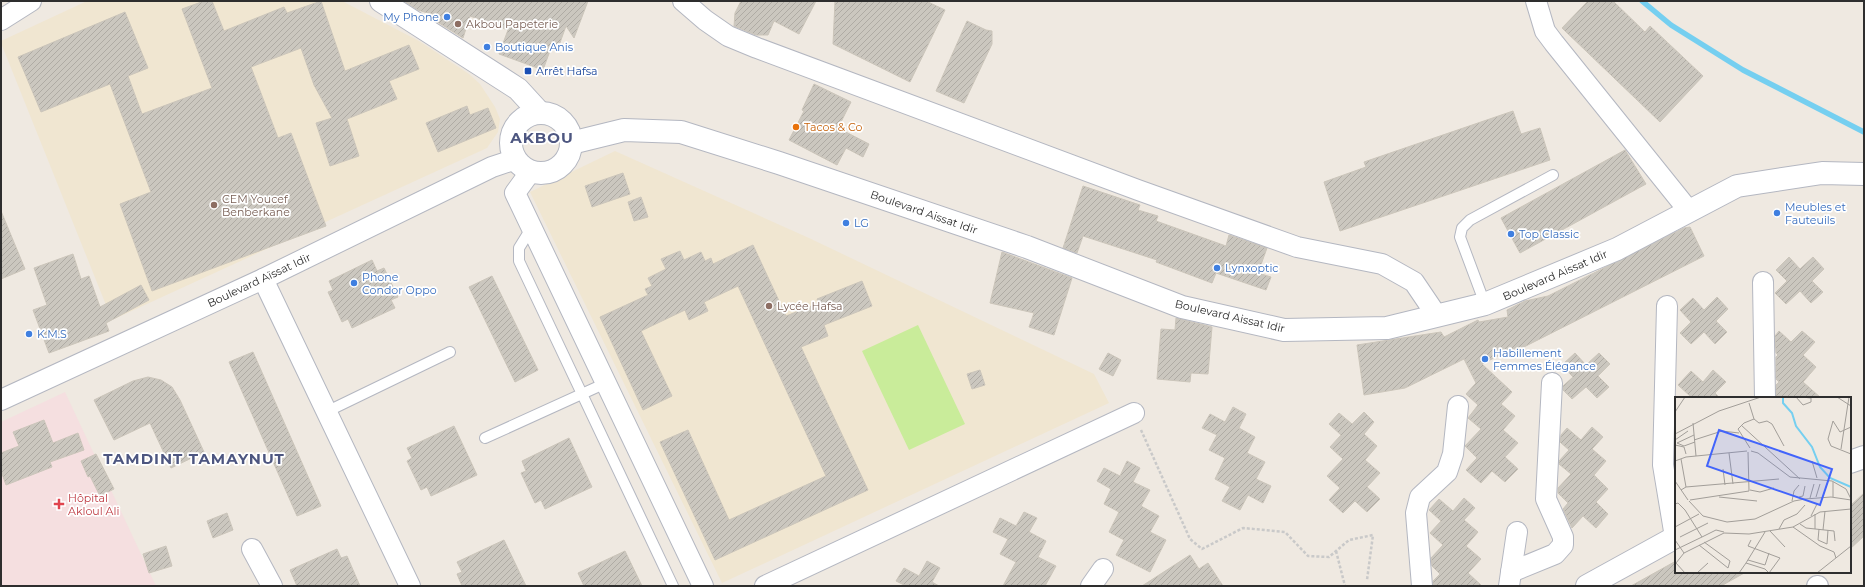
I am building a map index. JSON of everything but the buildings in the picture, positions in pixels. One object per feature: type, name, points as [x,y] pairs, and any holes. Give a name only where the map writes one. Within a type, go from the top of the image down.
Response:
[{"type":"street","points":[[1,20],[31,1]]},
{"type":"street","points":[[382,1],[518,88],[540,113],[557,118],[568,129],[571,143],[567,158],[560,166],[550,171],[539,173],[524,165],[512,151],[511,140],[517,125],[524,118],[540,113]]},
{"type":"street","points":[[683,1],[705,20],[728,36],[757,48],[1138,190],[1297,247],[1382,264],[1414,282],[1437,316]]},
{"type":"street","points":[[1536,1],[1545,31],[1689,211]]},
{"type":"street","name":"Boulevard Aissat Idir","points":[[571,143],[624,130],[681,132],[779,163],[1027,247],[1182,307],[1284,330],[1387,328],[1485,304],[1616,250],[1737,186],[1822,173],[1864,174]]},
{"type":"street","points":[[524,165],[515,192],[703,586]]},
{"type":"street","name":"Boulevard Aïssat Idir","points":[[1,400],[263,279],[492,167],[524,165]]},
{"type":"street","points":[[263,279],[410,586]]},
{"type":"street","points":[[1763,282],[1765,397]]},
{"type":"street","points":[[1667,306],[1663,465],[1675,531]]},
{"type":"street","points":[[1510,579],[1555,554],[1563,545],[1563,537],[1546,499],[1552,383]]},
{"type":"street","points":[[1422,586],[1416,513],[1420,497],[1447,472],[1453,454],[1458,406]]},
{"type":"street","points":[[765,586],[1134,413]]},
{"type":"street","points":[[1851,462],[1864,457]]},
{"type":"street","points":[[1510,579],[1517,532]]},
{"type":"street","points":[[1587,586],[1675,538]]},
{"type":"street","points":[[252,549],[272,586]]},
{"type":"street","points":[[1091,586],[1103,569]]},
{"type":"lane","points":[[1485,304],[1460,237],[1462,228],[1470,220],[1553,175]]},
{"type":"lane","points":[[532,227],[519,248],[519,261],[673,586]]},
{"type":"lane","points":[[326,412],[450,352]]},
{"type":"lane","points":[[485,438],[606,383]]},
{"type":"path","points":[[1134,413],[1190,539],[1202,549],[1243,528],[1285,532],[1308,556],[1329,557],[1349,540],[1373,535],[1366,580]]},
{"type":"path","points":[[1336,551],[1345,586]]},
{"type":"shaded area","name":"CEM Youcef Benberkane","points":[[87,1],[342,1],[419,41],[469,74],[480,84],[495,107],[500,119],[498,132],[487,148],[112,320],[1,43],[1,41]]},
{"type":"shaded area","name":"Lycée Hafsa","points":[[615,151],[809,238],[1094,374],[1109,403],[722,583],[530,192]]},
{"type":"shaded area","name":"Hôpital Akloul Ali","points":[[65,392],[156,586],[1,586],[1,422]]},
{"type":"green space","points":[[918,325],[965,424],[909,450],[862,351]]},
{"type":"waterway","points":[[1642,1],[1671,25],[1743,70],[1864,132]]},
{"type":"place","name":"My Phone","points":[[447,17]]},
{"type":"place","name":"Akbou Papeterie","points":[[458,24]]},
{"type":"place","name":"Boutique Anis","points":[[487,47]]},
{"type":"place","name":"Arrêt Hafsa","points":[[528,71]]},
{"type":"place","name":"Tacos & Co","points":[[796,127]]},
{"type":"place","name":"CEM Youcef Benberkane","points":[[214,205]]},
{"type":"place","name":"Meubles et Fauteuils","points":[[1777,213]]},
{"type":"place","name":"LG","points":[[846,223]]},
{"type":"place","name":"Top Classic","points":[[1511,234]]},
{"type":"place","name":"Lynxoptic","points":[[1217,268]]},
{"type":"place","name":"Phone Condor Oppo","points":[[354,283]]},
{"type":"place","name":"Lycée Hafsa","points":[[769,306]]},
{"type":"place","name":"K.M.S","points":[[29,334]]},
{"type":"place","name":"Habillement Femmes Élégance","points":[[1485,359]]},
{"type":"place","name":"Hôpital Akloul Ali","points":[[59,504]]},
{"type":"district","name":"AKBOU","points":[[542,138]]},
{"type":"district","name":"TAMDINT TAMAYNUT","points":[[194,459]]}]
